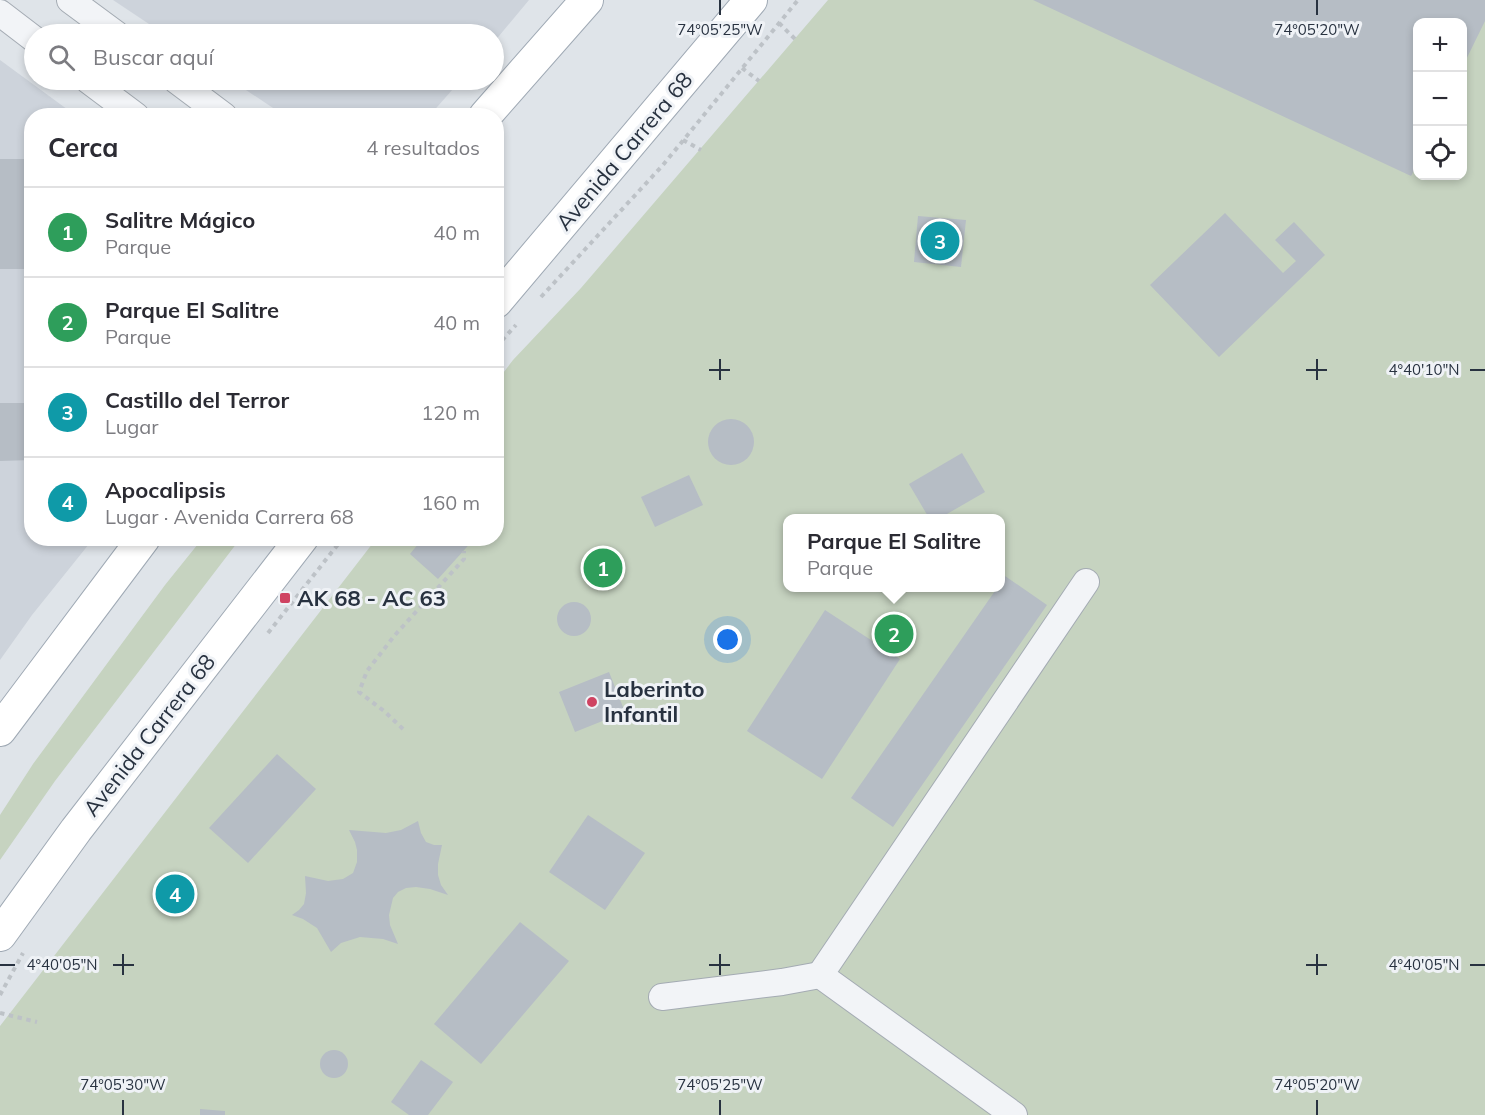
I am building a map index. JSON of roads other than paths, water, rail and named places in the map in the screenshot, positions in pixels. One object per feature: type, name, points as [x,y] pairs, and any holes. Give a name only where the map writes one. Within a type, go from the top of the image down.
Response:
[{"type":"main road","points":[[492,108],[587,0]]},
{"type":"main road","name":"Avenida Carrera 68","points":[[508,311],[751,0]]},
{"type":"main road","points":[[0,730],[138,546]]},
{"type":"main road","name":"Avenida Carrera 68","points":[[0,935],[76,830],[296,546]]},
{"type":"street","points":[[70,0],[102,24]]},
{"type":"street","points":[[0,13],[24,31]]},
{"type":"street","points":[[101,90],[125,108]]},
{"type":"street","points":[[189,90],[213,108]]},
{"type":"street","points":[[662,997],[820,975],[1086,582]]},
{"type":"street","points":[[820,975],[1014,1115]]},
{"type":"place","name":"Castillo del Terror","points":[[940,241]]},
{"type":"place","name":"Salitre Mágico","points":[[603,568]]},
{"type":"place","name":"AK 68 - AC 63","points":[[285,598]]},
{"type":"place","name":"Parque El Salitre","points":[[894,634]]},
{"type":"place","name":"Laberinto Infantil","points":[[592,702]]},
{"type":"place","name":"Apocalipsis","points":[[175,894]]}]
